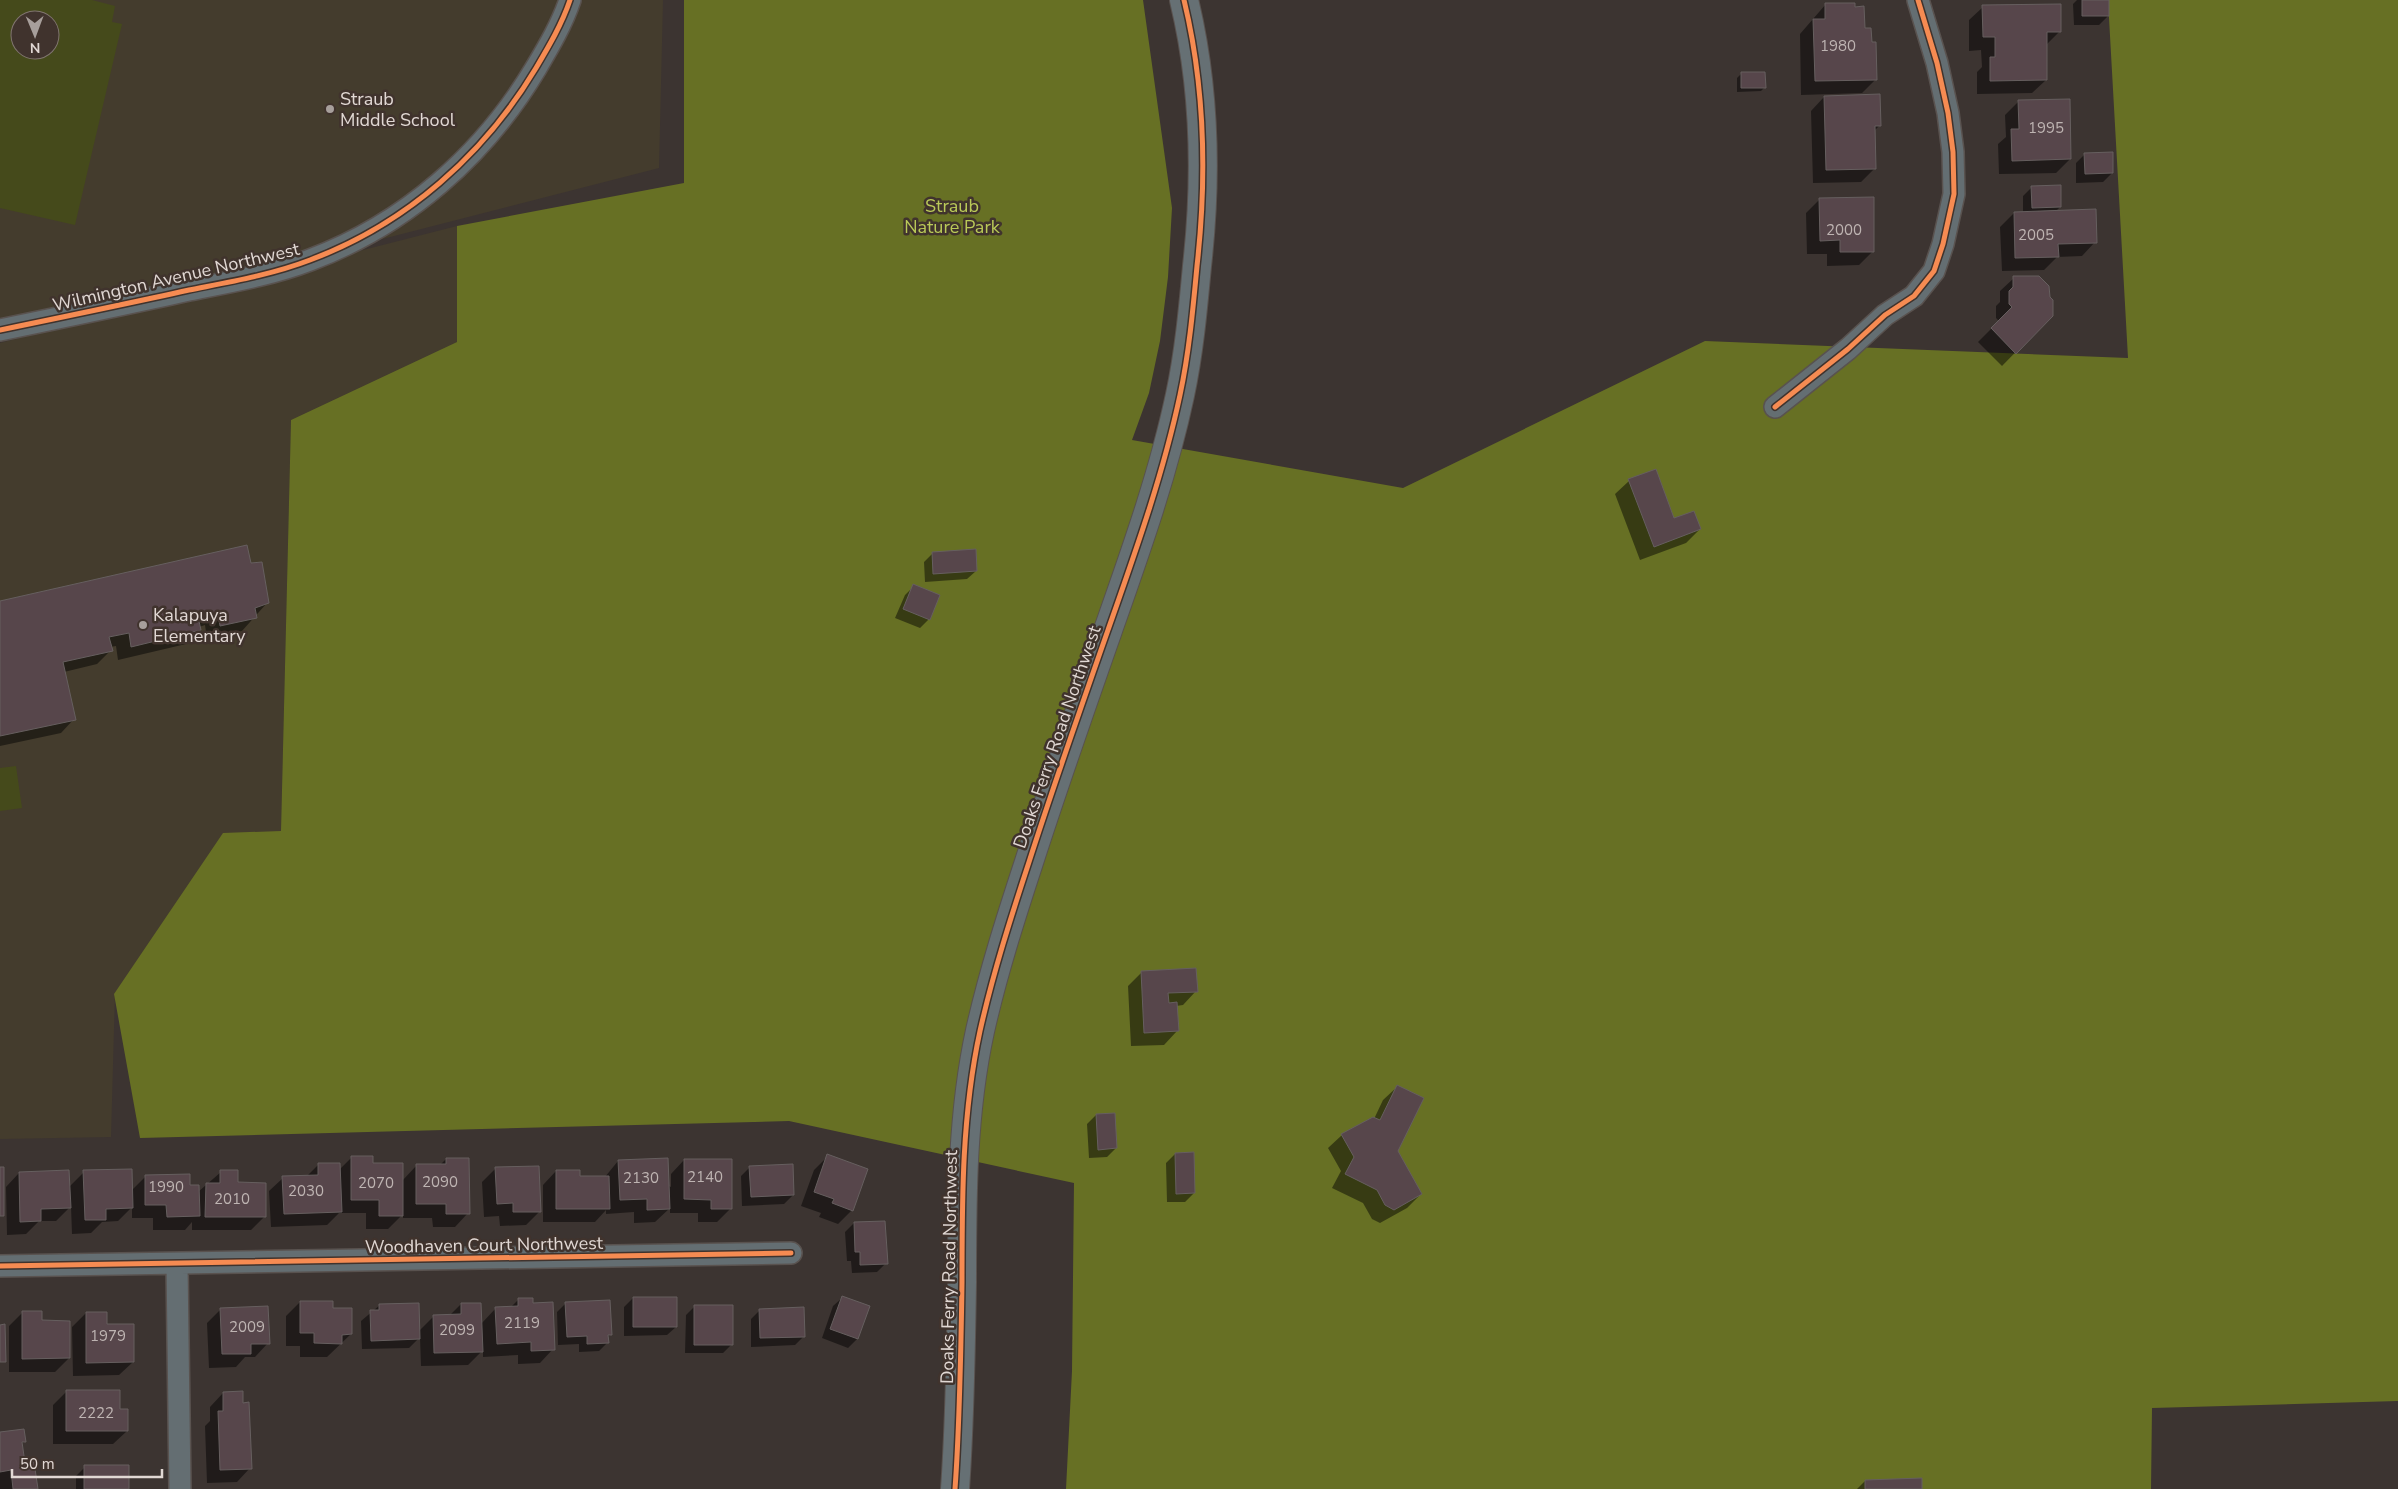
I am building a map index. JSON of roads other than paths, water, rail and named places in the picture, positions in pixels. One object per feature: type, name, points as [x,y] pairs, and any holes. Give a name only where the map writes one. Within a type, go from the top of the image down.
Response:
[{"type":"main road","name":"Doaks Ferry Road Northwest","points":[[955,1489],[961,1386],[962,1162],[967,1104],[980,1032],[1004,936],[1061,763],[1136,550],[1162,467],[1180,395],[1190,336],[1201,234],[1204,154],[1192,33],[1184,0]]},
{"type":"street","name":"Wilmington Avenue Northwest","points":[[0,330],[278,271],[351,243],[392,220],[456,169],[487,138],[526,84],[564,16],[570,0]]},
{"type":"street","points":[[1775,407],[1848,349],[1885,315],[1914,296],[1934,271],[1943,244],[1954,194],[1953,152],[1948,113],[1937,63],[1918,0]]},
{"type":"street","name":"Woodhaven Court Northwest","points":[[0,1266],[791,1253]]},
{"type":"street","points":[[177,1264],[181,1433],[180,1489]]},
{"type":"place","name":"Straub Middle School","points":[[330,109]]},
{"type":"place","name":"Kalapuya Elementary","points":[[143,625]]},
{"type":"park label","name":"Straub Nature Park","points":[[952,216]]}]
